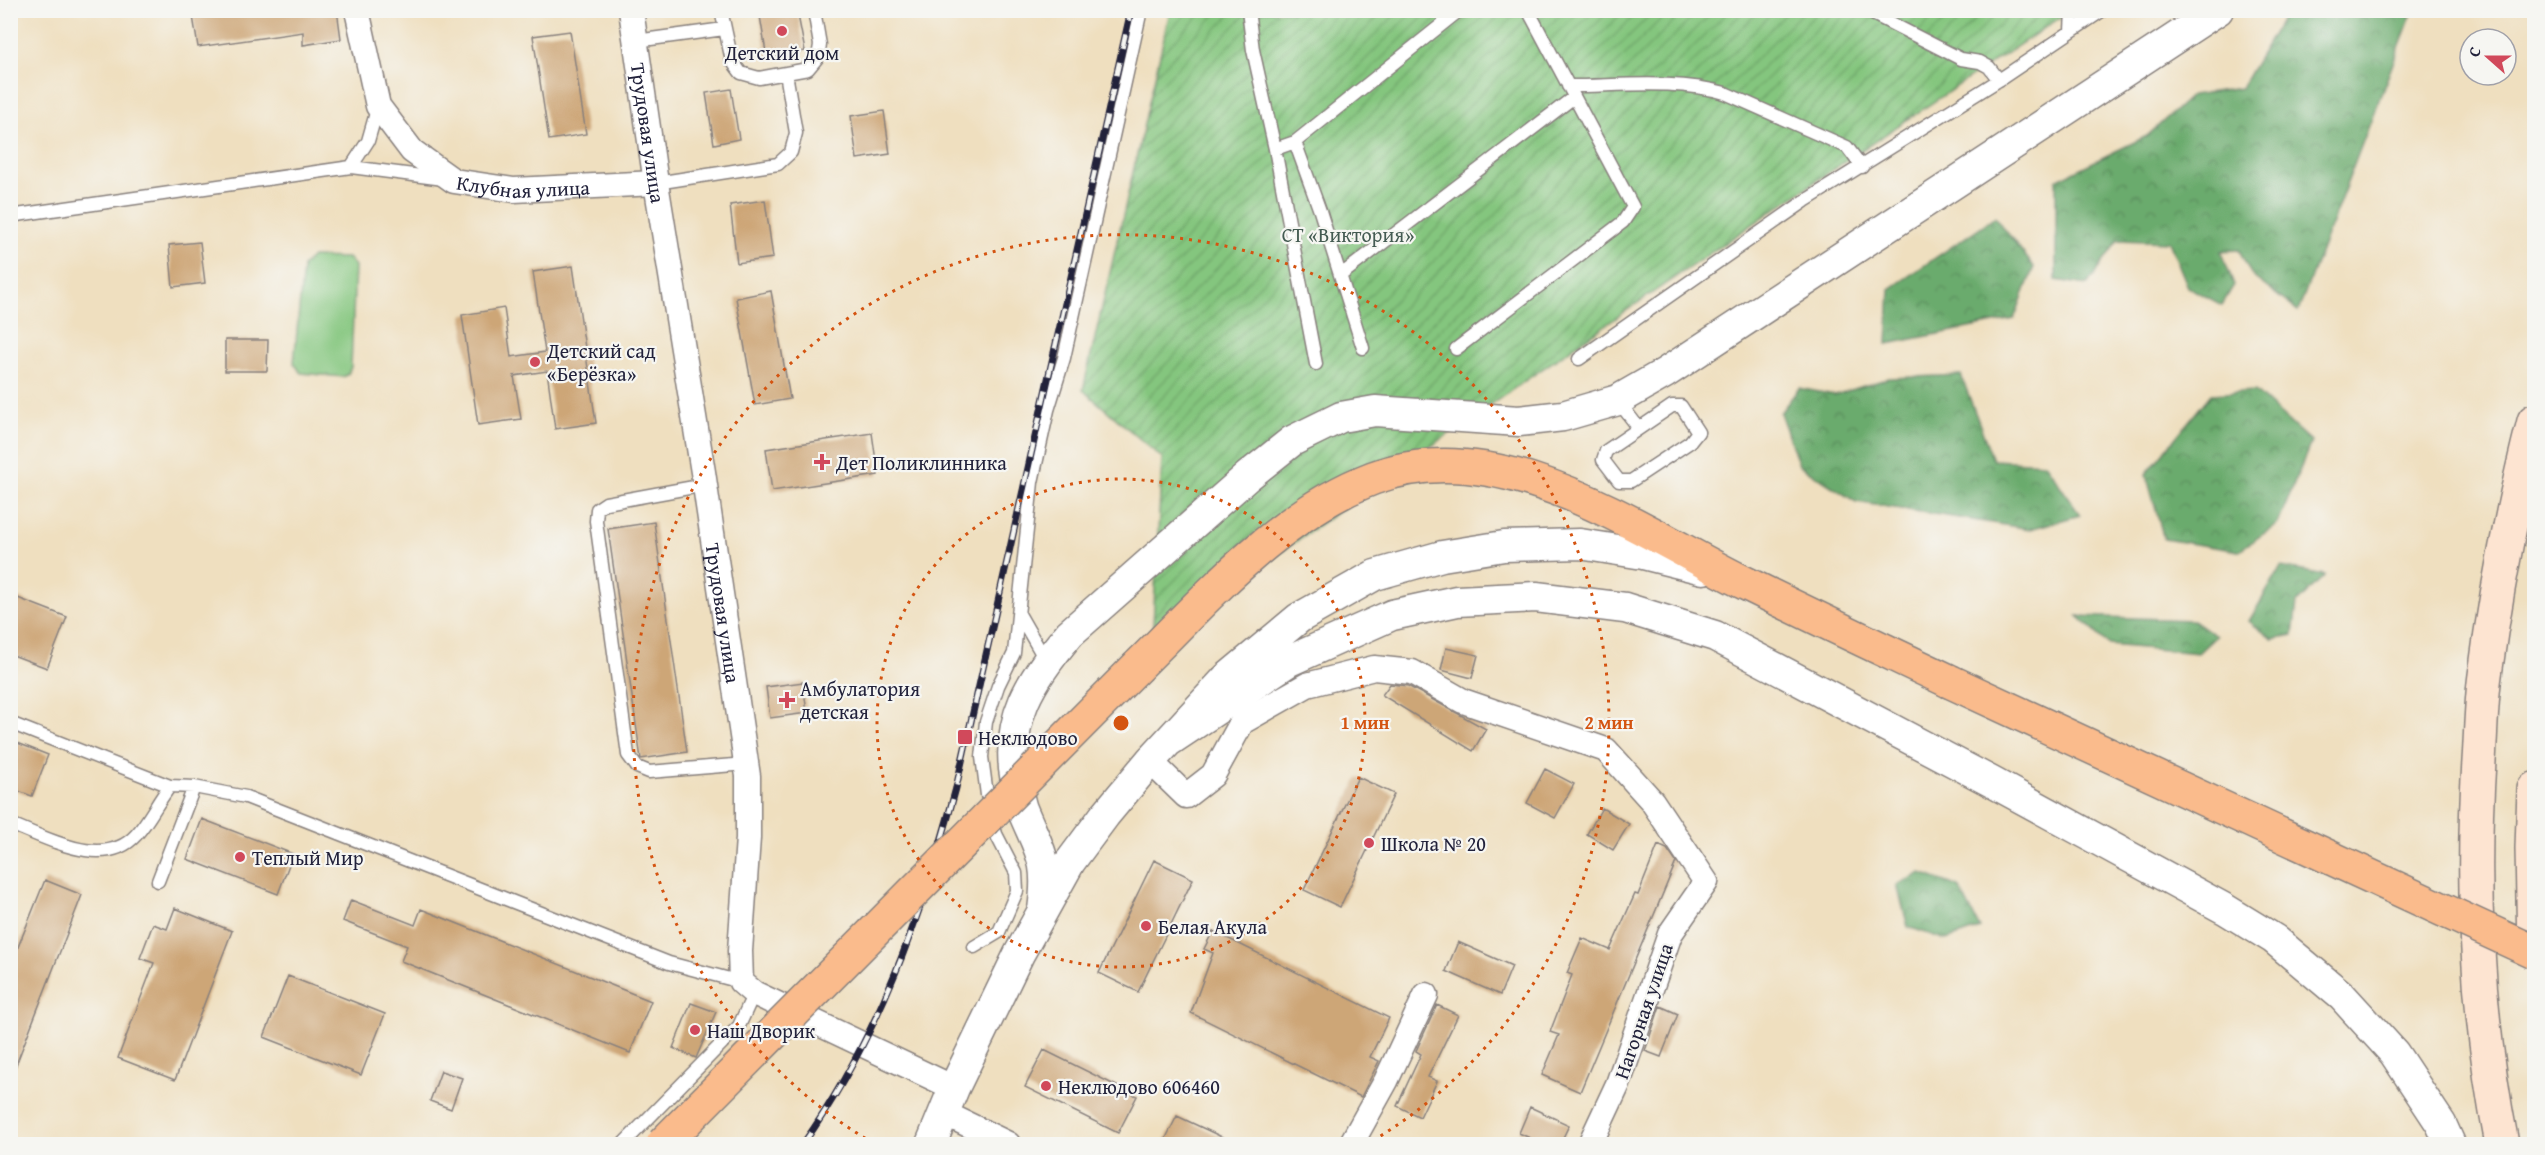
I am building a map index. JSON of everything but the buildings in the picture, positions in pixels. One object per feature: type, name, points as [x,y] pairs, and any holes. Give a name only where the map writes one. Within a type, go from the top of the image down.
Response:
[{"type":"main road","points":[[2502,1144],[2492,1096],[2477,965],[2476,816],[2484,676],[2511,513],[2535,421]]},
{"type":"main road","points":[[663,1144],[1138,666],[1262,546],[1319,504],[1374,478],[1427,466],[1471,467],[1493,471],[1566,492],[1625,520],[1746,584],[1949,681],[2535,951],[2532,848],[2535,789]]},
{"type":"street","name":"Клубная улица","points":[[357,10],[378,106],[412,151],[454,181],[514,190],[656,183]]},
{"type":"street","name":"Трудовая улица","points":[[631,10],[746,764],[748,838],[740,951],[748,988]]},
{"type":"street","points":[[1043,910],[1047,880],[1041,849],[1021,807],[1012,759],[1015,721],[1030,687],[1046,661],[1070,633],[1248,476],[1292,441],[1341,417],[1375,411],[1519,421],[1563,417],[1618,400],[1665,373],[2218,10]]},
{"type":"street","points":[[931,1144],[1009,943],[1043,910],[1070,862],[1105,815],[1159,751],[1227,678],[1299,618],[1375,576],[1442,556],[1504,546],[1580,544],[1676,561],[1746,584]]},
{"type":"street","points":[[1159,751],[1288,660],[1392,615],[1457,601],[1536,597],[1625,608],[1715,636],[1990,781],[2225,909],[2274,939],[2342,996],[2394,1053],[2441,1124],[2450,1144]]},
{"type":"street","name":"Нагорная улица","points":[[1159,751],[1186,796],[1213,775],[1242,722],[1307,685],[1374,668],[1413,672],[1463,701],[1606,750],[1652,801],[1706,882],[1670,934],[1618,1084],[1590,1144]]},
{"type":"street","points":[[748,988],[949,1101],[1008,1144]]},
{"type":"street","points":[[1351,1144],[1386,1081],[1426,995]]},
{"type":"lane","points":[[721,10],[732,61],[741,73],[759,78],[808,69],[818,57],[820,45],[814,10]]},
{"type":"lane","points":[[974,947],[1009,943],[1017,891],[1016,873],[996,834],[987,795],[982,757],[986,722],[998,686],[1014,653],[1032,482],[1084,271],[1141,10]]},
{"type":"lane","points":[[1248,10],[1253,50],[1275,149],[1316,364]]},
{"type":"lane","points":[[1275,149],[1294,142],[1460,10]]},
{"type":"lane","points":[[1456,349],[1623,222],[1634,207],[1528,10]]},
{"type":"lane","points":[[1865,10],[1960,58],[1980,62],[1989,68],[1999,80]]},
{"type":"lane","points":[[2072,10],[2072,31]]},
{"type":"lane","points":[[1579,358],[1805,201],[1999,80],[2103,10]]},
{"type":"lane","points":[[636,41],[724,29]]},
{"type":"lane","points":[[656,183],[778,164],[791,152],[796,133],[786,73]]},
{"type":"lane","points":[[1341,275],[1571,92],[1681,86],[1707,88],[1725,93],[1847,147],[1862,167]]},
{"type":"lane","points":[[351,167],[368,141],[378,106]]},
{"type":"lane","points":[[1294,142],[1320,211],[1363,348]]},
{"type":"lane","points":[[10,216],[351,167],[454,181]]},
{"type":"lane","points":[[1618,400],[1638,428]]},
{"type":"lane","points":[[1681,405],[1698,432],[1690,442],[1631,481],[1619,481],[1603,460],[1606,451],[1638,428],[1672,406],[1681,405]]},
{"type":"lane","points":[[705,485],[606,503],[597,509],[596,521],[628,755],[637,767],[649,772],[746,764]]},
{"type":"lane","points":[[1019,614],[1046,661]]},
{"type":"lane","points":[[10,723],[170,786],[194,787],[246,797],[669,963],[748,988],[739,1026],[623,1144]]},
{"type":"lane","points":[[10,824],[80,850],[114,851],[135,837],[170,786]]},
{"type":"lane","points":[[158,881],[194,787]]},
{"type":"green space","points":[[2287,10],[2413,11],[2298,311],[2252,276],[2239,250],[2221,251],[2234,285],[2222,305],[2188,287],[2169,242],[2118,240],[2087,285],[2056,280],[2056,180],[2147,136],[2192,95],[2241,88]]},
{"type":"green space","name":"СТ «Виктория»","points":[[1170,11],[2070,11],[1608,323],[1152,644],[1162,458],[1083,390]]},
{"type":"green space","points":[[1995,217],[2034,267],[2014,319],[1887,344],[1890,289]]},
{"type":"green space","points":[[312,257],[348,258],[355,266],[351,367],[348,374],[343,377],[301,373],[294,363],[303,266]]},
{"type":"green space","points":[[1961,375],[1993,460],[2045,463],[2080,515],[2030,529],[1856,502],[1799,465],[1780,413],[1799,388],[1835,395],[1889,378]]},
{"type":"green space","points":[[2255,391],[2311,442],[2278,524],[2238,551],[2164,539],[2146,474],[2211,394]]},
{"type":"green space","points":[[2281,567],[2325,575],[2297,603],[2293,635],[2272,639],[2249,621]]},
{"type":"green space","points":[[2078,616],[2193,620],[2216,636],[2198,653],[2109,645]]},
{"type":"green space","points":[[1921,873],[1959,887],[1980,928],[1946,940],[1908,927],[1897,885]]},
{"type":"railway","points":[[803,1144],[830,1103],[876,1018],[913,928],[943,835],[956,788],[1131,10]]},
{"type":"place","name":"Детский дом","points":[[782,31]]},
{"type":"place","name":"Детский сад «Берёзка»","points":[[535,362]]},
{"type":"place","name":"Дет Поликлинника","points":[[822,462]]},
{"type":"place","name":"Амбулатория детская","points":[[787,700]]},
{"type":"place","name":"Неклюдово","points":[[965,737]]},
{"type":"place","name":"Школа № 20","points":[[1369,843]]},
{"type":"place","name":"Теплый Мир","points":[[240,857]]},
{"type":"place","name":"Белая Акула","points":[[1146,926]]},
{"type":"place","name":"Наш Дворик","points":[[695,1030]]},
{"type":"place","name":"Неклюдово 606460","points":[[1046,1086]]}]
